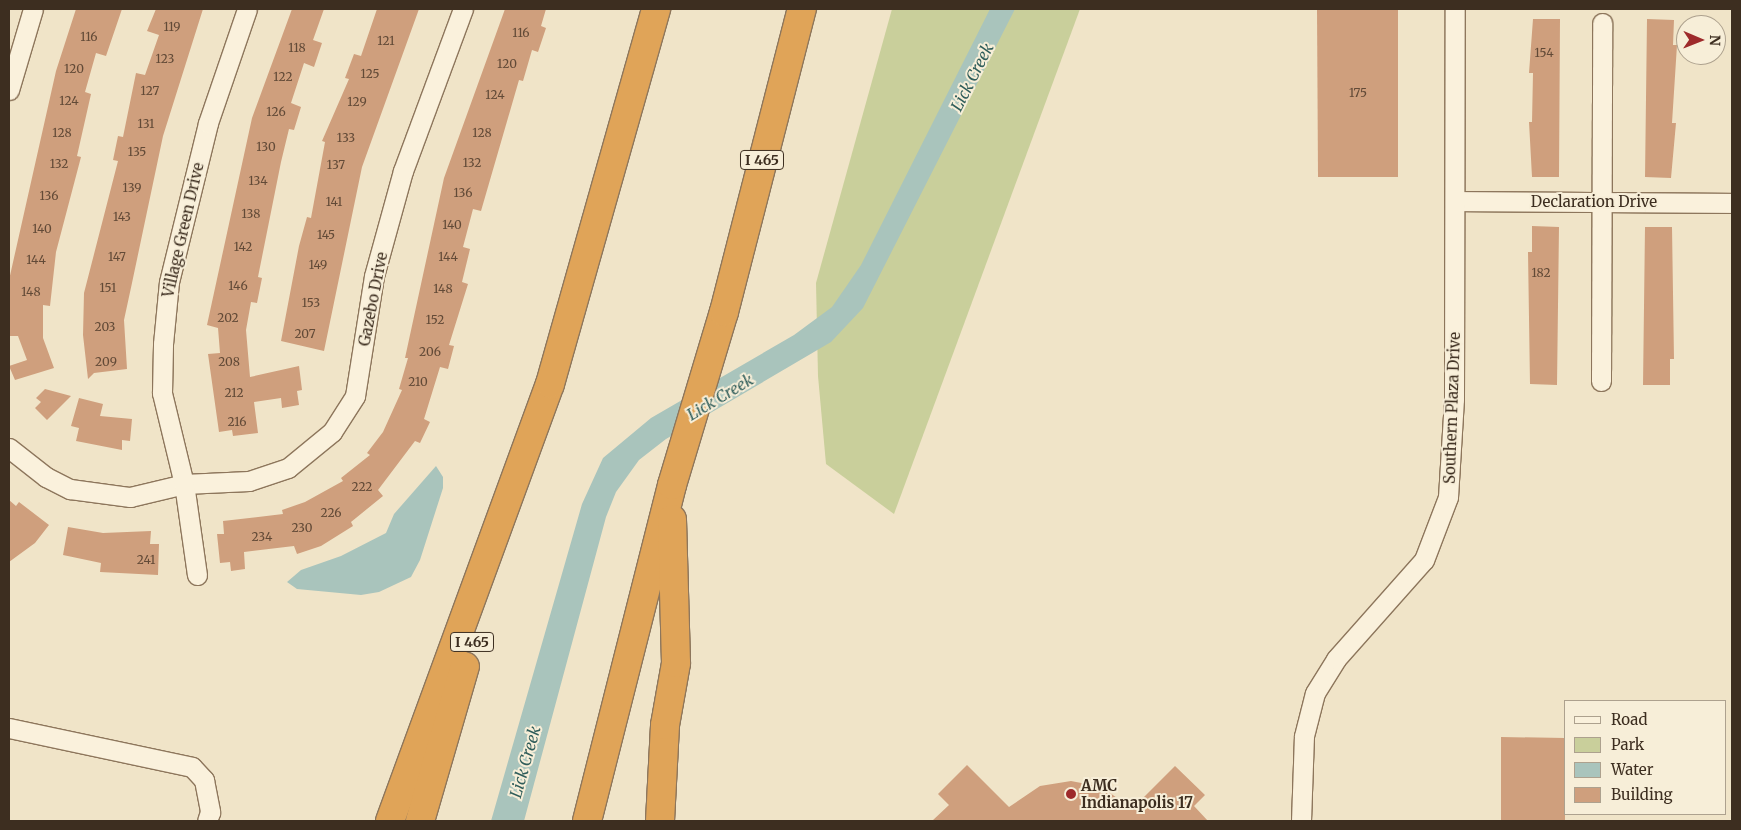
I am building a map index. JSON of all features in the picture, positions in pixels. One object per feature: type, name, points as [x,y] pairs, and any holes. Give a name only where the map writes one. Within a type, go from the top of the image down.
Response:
[{"type":"highway","name":"I 465","points":[[420,821],[522,462],[550,384],[656,9]]},
{"type":"highway","name":"I 465","points":[[587,821],[672,485],[724,312],[802,9]]},
{"type":"highway","points":[[390,821],[522,462]]},
{"type":"highway","points":[[660,821],[664,733],[676,663],[672,485]]},
{"type":"street","points":[[9,90],[33,9]]},
{"type":"street","name":"Village Green Drive","points":[[197,576],[184,484],[162,393],[169,282],[210,116],[247,9]]},
{"type":"street","name":"Gazebo Drive","points":[[9,448],[46,477],[70,489],[130,497],[184,484],[250,481],[288,468],[332,432],[355,396],[374,276],[403,171],[463,9]]},
{"type":"street","name":"Southern Plaza Drive","points":[[1301,821],[1304,736],[1315,694],[1336,659],[1424,560],[1448,497],[1454,399],[1455,9]]},
{"type":"street","points":[[1600,382],[1602,23]]},
{"type":"street","name":"Declaration Drive","points":[[1455,201],[1732,202]]},
{"type":"street","points":[[9,728],[192,767],[204,780],[210,812],[207,821]]},
{"type":"green space","points":[[892,9],[1080,9],[894,514],[826,464],[818,376],[816,283]]},
{"type":"water","name":"Lick Creek","points":[[990,9],[1015,9],[863,308],[831,342],[666,439],[639,460],[616,492],[606,517],[524,821],[491,821],[582,504],[603,458],[651,418],[794,335],[832,307],[861,265]]},
{"type":"water","points":[[436,466],[443,477],[443,488],[420,560],[411,577],[379,592],[361,595],[297,589],[287,582],[301,570],[341,556],[386,533],[394,514]]},
{"type":"building","points":[[76,9],[122,9],[106,56],[96,53],[85,92],[91,94],[77,156],[81,157],[56,252],[50,306],[43,305],[43,338],[54,368],[15,380],[9,366],[27,360],[18,336],[9,336],[9,280],[56,71]]},
{"type":"building","points":[[156,9],[203,9],[163,136],[124,320],[127,369],[94,373],[88,379],[83,335],[84,293],[118,161],[113,160],[118,136],[123,137],[136,73],[145,75],[159,35],[147,31]]},
{"type":"building","points":[[292,9],[324,9],[313,40],[322,43],[314,67],[304,63],[291,103],[301,107],[294,130],[289,129],[258,277],[262,278],[257,303],[251,302],[246,330],[250,377],[299,366],[302,390],[297,391],[299,405],[282,408],[281,398],[254,402],[258,433],[233,436],[232,430],[219,432],[208,354],[220,353],[218,328],[207,325],[252,118]]},
{"type":"building","points":[[377,9],[419,9],[362,167],[324,351],[281,341],[299,246],[307,217],[311,218],[325,142],[322,141],[349,79],[345,78],[354,54],[361,56]]},
{"type":"building","points":[[505,9],[546,9],[541,26],[546,28],[538,52],[532,50],[523,81],[519,80],[481,211],[473,209],[463,247],[470,249],[462,282],[468,284],[449,345],[454,346],[448,369],[440,367],[424,419],[430,422],[420,443],[415,441],[378,490],[383,496],[351,522],[353,526],[321,546],[297,554],[294,546],[244,552],[245,569],[231,571],[230,562],[220,563],[217,534],[224,534],[223,521],[283,514],[282,510],[305,502],[343,481],[341,478],[370,455],[367,453],[383,432],[402,390],[399,389],[408,358],[405,358],[444,178]]},
{"type":"building","points":[[1317,9],[1398,9],[1398,177],[1318,177]]},
{"type":"building","points":[[1533,19],[1560,19],[1559,177],[1532,177],[1529,122],[1532,122],[1533,73],[1529,73]]},
{"type":"building","points":[[1647,19],[1674,20],[1673,45],[1676,45],[1676,61],[1672,123],[1676,123],[1671,178],[1645,177]]},
{"type":"building","points":[[1532,226],[1559,227],[1557,385],[1530,384],[1528,252],[1532,252]]},
{"type":"building","points":[[1645,227],[1672,227],[1674,359],[1670,359],[1670,385],[1643,385]]},
{"type":"building","points":[[45,389],[71,396],[47,420],[35,408],[41,402],[36,398]]},
{"type":"building","points":[[79,398],[103,404],[100,416],[132,419],[130,441],[122,440],[122,450],[76,441],[79,428],[71,426]]},
{"type":"building","points":[[9,500],[16,506],[19,502],[49,525],[35,543],[9,562]]},
{"type":"building","points":[[68,527],[103,533],[151,531],[150,544],[159,544],[158,575],[100,572],[101,563],[63,555]]},
{"type":"building","points":[[1501,737],[1564,738],[1565,821],[1501,821]]},
{"type":"building","name":"AMC Indianapolis 17","points":[[967,765],[1009,807],[1040,786],[1071,781],[1102,787],[1132,809],[1175,766],[1205,795],[1194,806],[1208,821],[932,821],[949,805],[938,794]]},
{"type":"place","name":"AMC Indianapolis 17","points":[[1071,794]]}]
